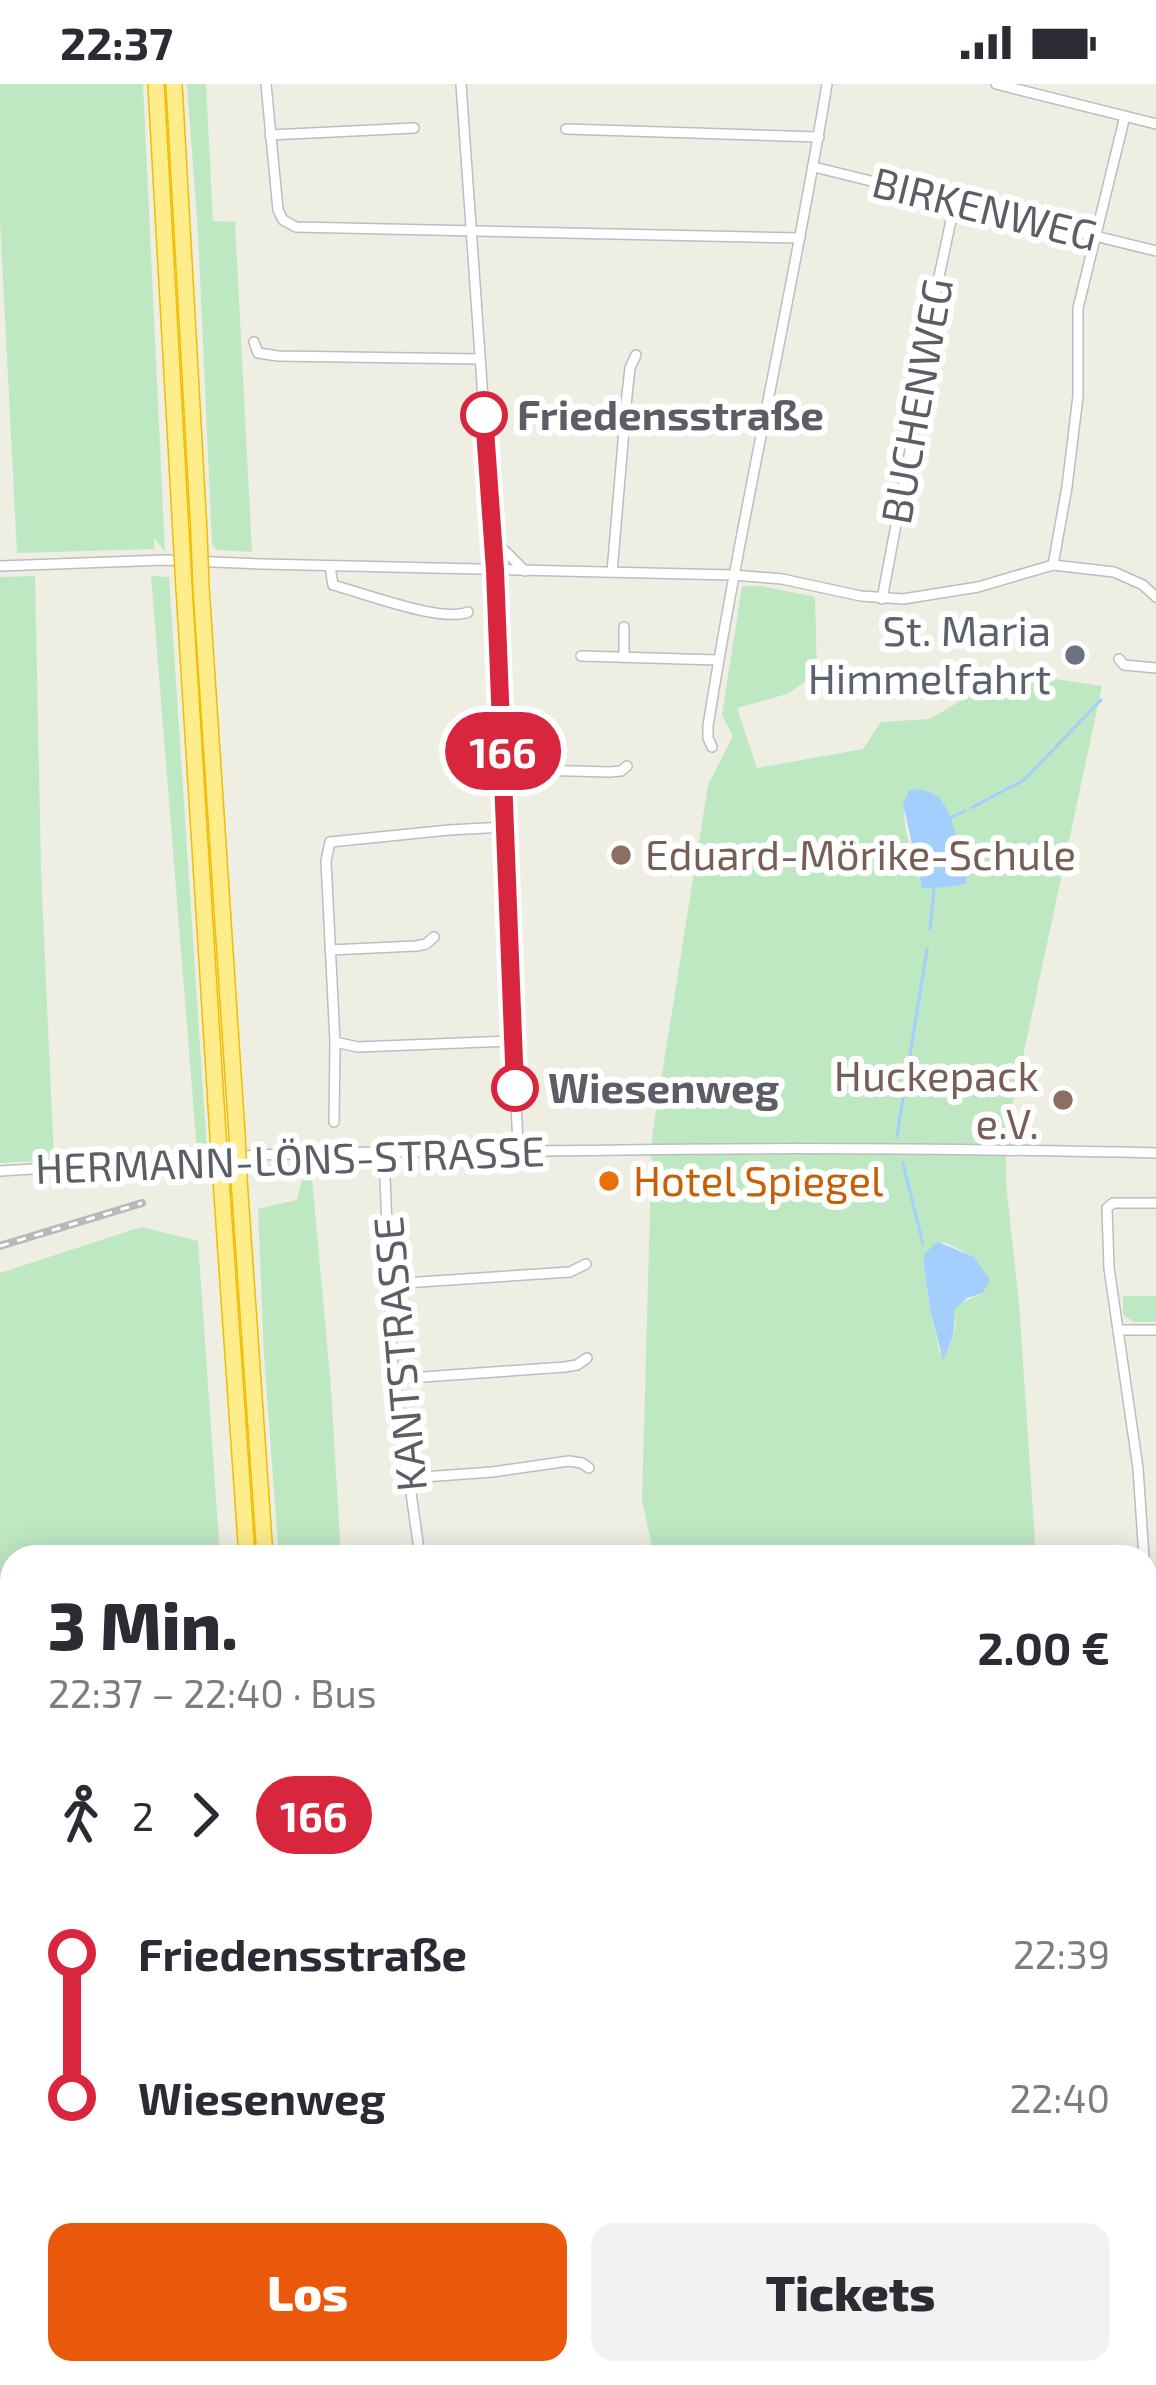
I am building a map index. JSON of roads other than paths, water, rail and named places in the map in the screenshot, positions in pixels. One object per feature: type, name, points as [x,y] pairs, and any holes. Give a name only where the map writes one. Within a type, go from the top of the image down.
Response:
[{"type":"highway","points":[[156,84],[190,533]]},
{"type":"highway","points":[[173,84],[218,1136],[230,1179],[264,1545]]},
{"type":"highway","points":[[192,588],[237,1135],[230,1179],[246,1545]]},
{"type":"street","points":[[266,84],[278,210],[288,224],[800,238]]},
{"type":"street","points":[[461,84],[495,570],[518,1149]]},
{"type":"street","points":[[712,747],[708,725],[718,660],[827,84]]},
{"type":"street","points":[[996,84],[1156,124]]},
{"type":"street","points":[[1053,565],[1078,396],[1078,308],[1125,116]]},
{"type":"street","points":[[270,135],[414,128]]},
{"type":"street","points":[[566,129],[819,137]]},
{"type":"street","name":"BIRKENWEG","points":[[814,166],[1156,251]]},
{"type":"street","name":"BUCHENWEG","points":[[882,599],[920,398],[924,346],[955,202]]},
{"type":"street","points":[[254,342],[258,353],[278,356],[480,359]]},
{"type":"street","points":[[612,572],[627,395],[636,356]]},
{"type":"street","points":[[493,537],[525,571]]},
{"type":"street","points":[[0,566],[165,560],[733,574],[903,599],[978,587],[1053,565],[1114,572],[1143,585],[1156,597]]},
{"type":"street","points":[[330,566],[333,585],[431,612],[459,616],[468,612]]},
{"type":"street","points":[[624,657],[625,627]]},
{"type":"street","points":[[581,656],[718,660]]},
{"type":"street","points":[[1122,662],[1156,668]]},
{"type":"street","points":[[503,769],[610,772],[627,766]]},
{"type":"street","points":[[334,1122],[326,860],[330,842],[505,827]]},
{"type":"street","points":[[330,950],[416,946],[434,937]]},
{"type":"street","points":[[335,1042],[358,1047],[513,1041]]},
{"type":"street","name":"HERMANN-LÖNS-STRASSE","points":[[0,1171],[384,1150],[1156,1153]]},
{"type":"street","name":"KANTSTRASSE","points":[[384,1150],[395,1379],[418,1545]]},
{"type":"street","points":[[1143,1545],[1138,1468],[1109,1268],[1107,1208],[1113,1203],[1156,1203]]},
{"type":"street","points":[[389,1284],[570,1272],[586,1264]]},
{"type":"street","points":[[1118,1330],[1156,1330]]},
{"type":"street","points":[[395,1379],[565,1367],[587,1358]]},
{"type":"street","points":[[410,1478],[569,1461],[589,1468]]},
{"type":"street","points":[[1138,1468],[1156,1468]]},
{"type":"water","points":[[909,790],[934,794],[947,810],[967,883],[922,888],[903,804]]},
{"type":"water","points":[[938,1242],[974,1257],[990,1280],[983,1293],[967,1298],[954,1310],[953,1336],[943,1360],[923,1259]]},
{"type":"waterway","points":[[971,808],[1024,780],[1101,700]]},
{"type":"waterway","points":[[950,818],[965,811]]},
{"type":"waterway","points":[[930,929],[934,890]]},
{"type":"waterway","points":[[897,1136],[927,949]]},
{"type":"waterway","points":[[903,1163],[923,1244]]},
{"type":"railway","points":[[0,1246],[142,1203]]},
{"type":"place","name":"Friedensstraße","points":[[484,415]]},
{"type":"place","name":"St. Maria Himmelfahrt","points":[[1075,655]]},
{"type":"place","name":"Eduard-Mörike-Schule","points":[[621,855]]},
{"type":"place","name":"Wiesenweg","points":[[515,1088]]},
{"type":"place","name":"Huckepack e.V.","points":[[1063,1100]]},
{"type":"place","name":"Hotel Spiegel","points":[[609,1181]]}]
